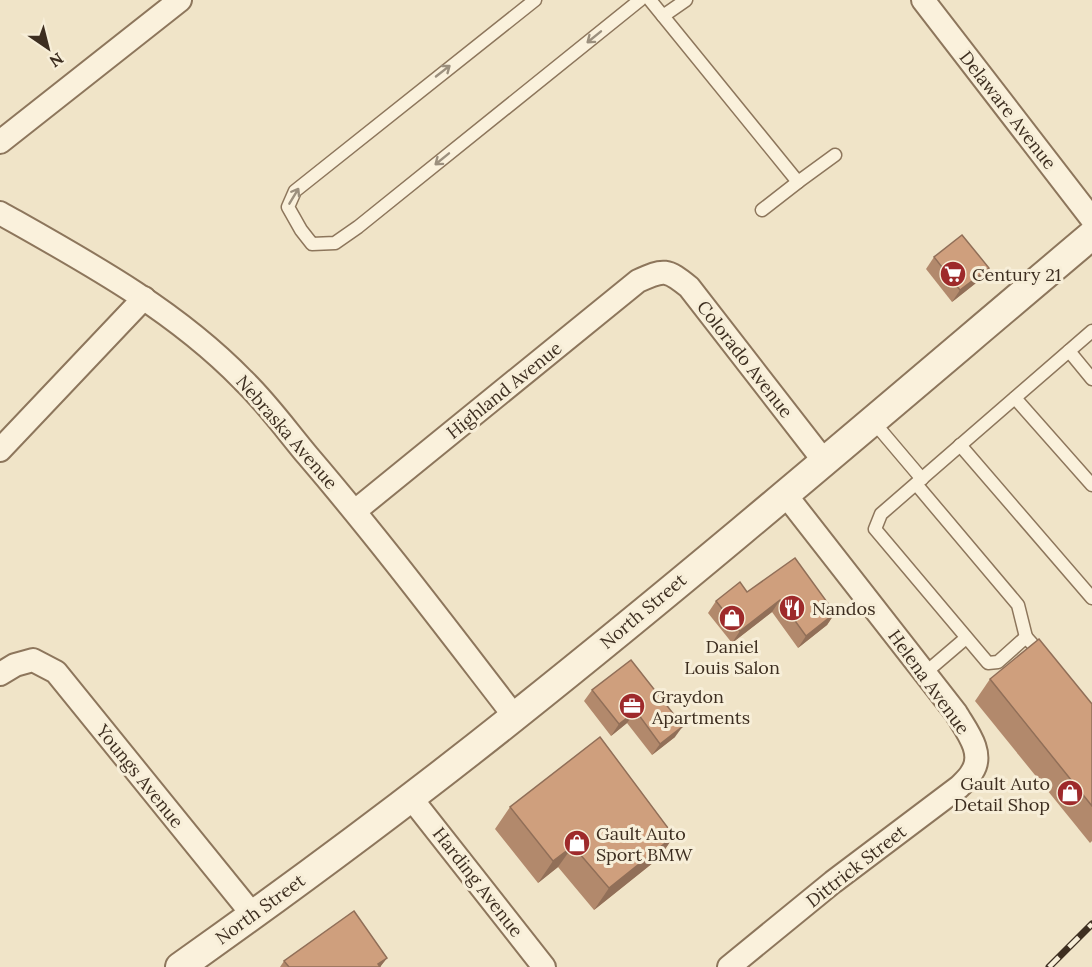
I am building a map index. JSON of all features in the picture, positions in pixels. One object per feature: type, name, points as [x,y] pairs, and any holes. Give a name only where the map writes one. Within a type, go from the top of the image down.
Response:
[{"type":"street","points":[[0,142],[180,0]]},
{"type":"street","name":"Delaware Avenue","points":[[923,0],[1092,219]]},
{"type":"street","name":"Nebraska Avenue","points":[[0,213],[80,258],[144,298],[181,325],[243,380],[355,510],[515,717]]},
{"type":"street","name":"North Street","points":[[180,967],[411,798],[515,717],[1092,236]]},
{"type":"street","name":"Colorado Avenue","points":[[656,273],[672,273],[689,287],[824,461]]},
{"type":"street","name":"Highland Avenue","points":[[355,510],[638,281],[656,273]]},
{"type":"street","points":[[0,450],[144,298]]},
{"type":"street","name":"Helena Avenue","points":[[785,494],[956,713],[975,747],[977,760]]},
{"type":"street","name":"Youngs Avenue","points":[[7,669],[33,660],[56,672],[253,915]]},
{"type":"street","name":"Dittrick Street","points":[[729,967],[833,882],[959,787],[973,771],[977,760]]},
{"type":"street","name":"Harding Avenue","points":[[411,798],[544,967]]},
{"type":"lane","points":[[535,0],[295,190],[288,207],[312,244],[335,243],[358,228],[640,0]]},
{"type":"lane","points":[[650,0],[798,182]]},
{"type":"lane","points":[[663,16],[686,0]]},
{"type":"lane","points":[[762,210],[836,155]]},
{"type":"lane","points":[[1026,637],[998,662],[988,663],[875,529],[881,514],[1092,331]]},
{"type":"lane","points":[[1069,351],[1092,379]]},
{"type":"lane","points":[[1015,398],[1092,485]]},
{"type":"lane","points":[[872,420],[1018,605],[1026,637],[1048,662]]},
{"type":"lane","points":[[960,446],[1092,598]]},
{"type":"lane","points":[[925,673],[966,638]]},
{"type":"building","points":[[962,235],[989,268],[960,290],[934,257]]},
{"type":"building","points":[[795,558],[835,613],[806,636],[780,600],[740,631],[716,601],[740,582],[747,592]]},
{"type":"building","points":[[1039,639],[1092,704],[1092,806],[990,679]]},
{"type":"building","points":[[631,660],[683,726],[660,744],[636,711],[619,724],[592,690]]},
{"type":"building","name":"Gault Auto Sport BMW","points":[[600,737],[674,836],[609,888],[573,846],[553,861],[510,807]]},
{"type":"building","points":[[354,911],[387,958],[378,964],[380,967],[289,967],[284,961]]},
{"type":"railway","points":[[1049,967],[1092,924]]},
{"type":"place","name":"Century 21","points":[[953,274]]},
{"type":"place","name":"Nandos","points":[[792,608]]},
{"type":"place","name":"Daniel Louis Salon","points":[[732,618]]},
{"type":"place","name":"Graydon Apartments","points":[[632,706]]},
{"type":"place","name":"Gault Auto Detail Shop","points":[[1070,793]]},
{"type":"place","name":"Gault Auto Sport BMW","points":[[577,843]]}]
